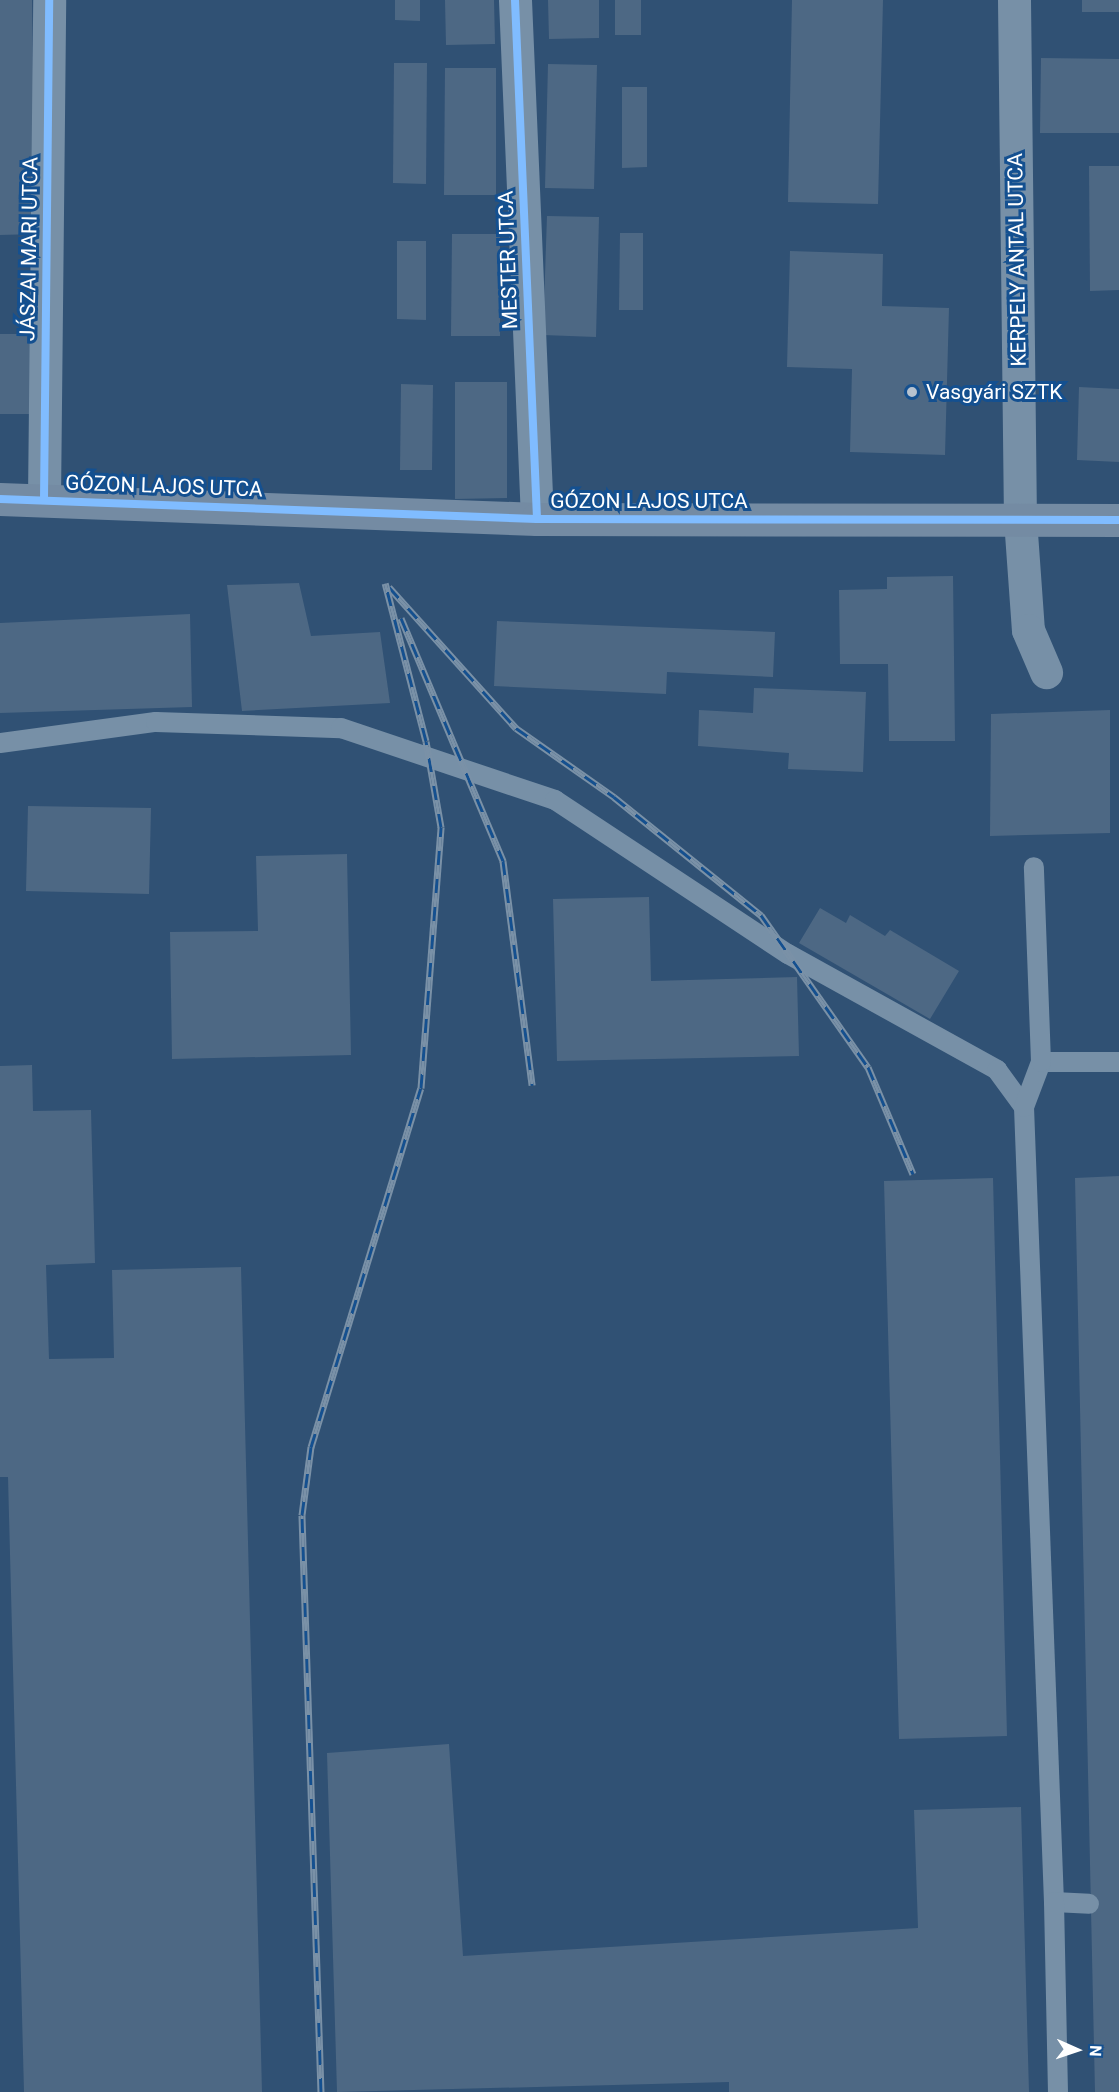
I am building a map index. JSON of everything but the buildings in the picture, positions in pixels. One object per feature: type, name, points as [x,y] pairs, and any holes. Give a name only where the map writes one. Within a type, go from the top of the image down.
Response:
[{"type":"street","name":"JÁSZAI MARI UTCA","points":[[44,499],[49,0]]},
{"type":"street","name":"MESTER UTCA","points":[[515,0],[537,519]]},
{"type":"street","name":"KERPELY ANTAL UTCA","points":[[1014,0],[1020,519],[1028,630],[1046,672]]},
{"type":"street","name":"GÓZON LAJOS UTCA","points":[[0,499],[537,519],[1119,520]]},
{"type":"lane","points":[[0,743],[156,722],[341,728],[555,800],[788,954],[997,1070],[1024,1107]]},
{"type":"lane","points":[[1034,867],[1041,1062],[1024,1107],[1054,1902],[1058,2092]]},
{"type":"lane","points":[[1041,1062],[1119,1062]]},
{"type":"lane","points":[[1054,1902],[1089,1904]]},
{"type":"railway","points":[[321,2092],[302,1515],[311,1447],[421,1088],[441,827],[426,741],[385,583]]},
{"type":"railway","points":[[389,587],[516,728],[614,797],[761,915],[868,1067],[913,1174]]},
{"type":"railway","points":[[401,618],[503,861],[532,1085]]},
{"type":"cycle path","points":[[44,499],[49,0]]},
{"type":"cycle path","points":[[515,0],[537,519]]},
{"type":"cycle path","points":[[0,499],[537,519],[1119,520]]},
{"type":"place","name":"Vasgyári SZTK","points":[[912,392]]}]
